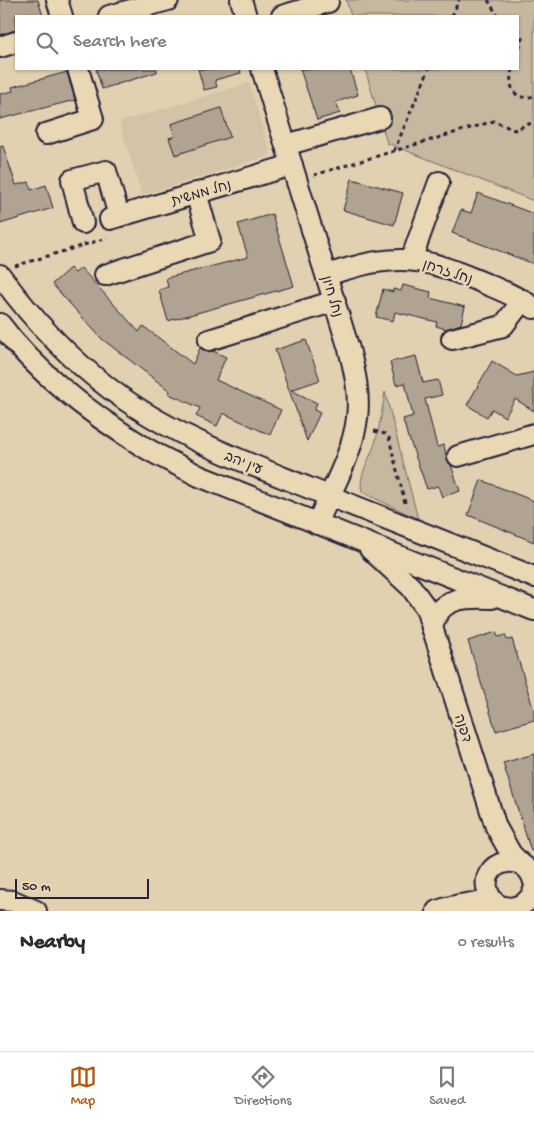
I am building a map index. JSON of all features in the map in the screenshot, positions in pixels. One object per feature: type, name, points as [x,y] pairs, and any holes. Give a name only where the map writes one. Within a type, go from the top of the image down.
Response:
[{"type":"street","points":[[57,0],[62,15]]},
{"type":"street","points":[[241,0],[246,15]]},
{"type":"street","points":[[285,15],[328,2],[327,0]]},
{"type":"street","points":[[112,15],[158,1]]},
{"type":"street","points":[[0,47],[15,42]]},
{"type":"street","points":[[46,134],[94,118],[78,70]]},
{"type":"street","name":"נחל חיון","points":[[262,70],[350,349],[356,376],[358,405],[356,429],[348,454],[317,524]]},
{"type":"street","points":[[286,144],[380,118]]},
{"type":"street","name":"נחל ממשית","points":[[83,223],[72,180],[106,171],[114,218],[292,165]]},
{"type":"street","points":[[411,260],[439,182]]},
{"type":"street","points":[[105,275],[210,241],[196,193]]},
{"type":"street","name":"נחל זרחן","points":[[326,275],[377,262],[411,260],[444,267],[501,290],[528,304]]},
{"type":"street","name":"עין יהב","points":[[0,275],[26,311],[59,346],[110,390],[158,421],[210,448],[534,577]]},
{"type":"street","points":[[210,340],[335,302]]},
{"type":"street","points":[[452,339],[503,326],[528,304]]},
{"type":"street","points":[[0,324],[49,377],[96,415],[145,448],[198,476],[534,610]]},
{"type":"street","points":[[458,456],[534,434]]},
{"type":"street","name":"דפנה","points":[[362,541],[417,593],[426,608],[496,827],[530,884]]},
{"type":"street","points":[[432,628],[438,613],[458,599],[470,597],[505,598]]},
{"type":"street","name":"דפנה","points":[[491,871],[497,850],[496,827]]},
{"type":"street","points":[[505,862],[530,884],[526,903],[520,907],[509,909],[477,902],[442,909],[474,890],[491,871],[505,862]]},
{"type":"street","points":[[491,871],[487,880],[488,890],[492,900],[502,908]]},
{"type":"street","points":[[0,900],[12,901],[36,911]]},
{"type":"path","points":[[452,15],[459,0]]},
{"type":"path","points":[[488,0],[497,15]]},
{"type":"path","points":[[519,32],[522,38],[519,49]]},
{"type":"path","points":[[394,151],[429,70]]},
{"type":"path","points":[[512,70],[510,80],[515,93],[519,97],[524,98],[534,96]]},
{"type":"path","points":[[356,429],[378,431],[390,438],[412,528]]},
{"type":"shaded area","points":[[346,0],[534,0],[534,201],[387,143],[365,70],[519,70],[519,15],[351,15]]},
{"type":"shaded area","points":[[249,83],[271,155],[142,195],[119,122]]},
{"type":"shaded area","points":[[385,392],[418,519],[362,492],[363,473],[377,437]]},
{"type":"building","points":[[0,0],[38,0],[43,15],[15,15],[15,30],[0,35]]},
{"type":"building","points":[[96,70],[157,70],[157,72],[102,89]]},
{"type":"building","points":[[198,70],[240,70],[241,73],[215,80],[217,87],[204,90]]},
{"type":"building","points":[[300,70],[350,70],[358,95],[336,102],[340,113],[317,120]]},
{"type":"building","points":[[67,72],[75,100],[0,119],[0,94],[13,91],[12,87]]},
{"type":"building","points":[[221,108],[230,137],[175,155],[169,138],[175,136],[171,124]]},
{"type":"building","points":[[3,146],[16,185],[29,182],[31,190],[46,185],[53,208],[0,224],[0,147]]},
{"type":"building","points":[[352,179],[403,193],[394,225],[343,210]]},
{"type":"building","points":[[478,193],[534,214],[534,264],[452,233],[461,210],[471,213]]},
{"type":"building","points":[[272,214],[294,286],[168,321],[159,290],[168,287],[166,278],[248,257],[238,224]]},
{"type":"building","points":[[70,268],[75,273],[81,268],[139,332],[143,326],[193,364],[200,348],[226,357],[216,380],[281,410],[270,435],[223,413],[217,426],[196,416],[200,408],[169,394],[170,391],[102,339],[52,284]]},
{"type":"building","points":[[403,285],[431,292],[430,298],[465,307],[461,324],[446,329],[436,326],[437,322],[395,312],[393,321],[376,317],[383,289],[393,292],[393,289],[401,291]]},
{"type":"building","points":[[306,340],[320,380],[291,390],[317,403],[314,410],[320,413],[307,441],[275,350]]},
{"type":"building","points":[[416,356],[423,383],[438,380],[442,395],[425,399],[437,447],[444,445],[447,460],[451,465],[460,491],[442,497],[438,486],[427,489],[403,419],[413,416],[405,383],[396,385],[390,362]]},
{"type":"building","points":[[492,361],[517,376],[534,372],[534,411],[515,399],[505,417],[492,409],[487,417],[467,405]]},
{"type":"building","points":[[481,480],[534,501],[534,542],[468,515]]},
{"type":"building","points":[[496,632],[498,637],[505,635],[507,640],[512,639],[534,711],[534,720],[496,731],[468,641]]},
{"type":"building","points":[[534,754],[534,851],[531,851],[503,763]]}]
